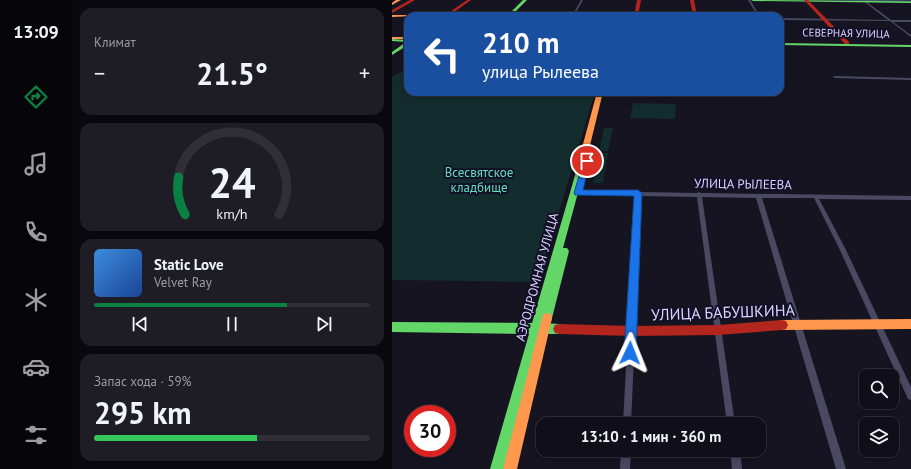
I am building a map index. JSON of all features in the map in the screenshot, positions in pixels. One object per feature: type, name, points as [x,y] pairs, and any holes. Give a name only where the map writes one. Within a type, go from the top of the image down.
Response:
[{"type":"street","points":[[392,4],[399,0]]},
{"type":"street","points":[[392,12],[413,0]]},
{"type":"street","points":[[452,12],[468,0]]},
{"type":"street","points":[[514,12],[524,0]]},
{"type":"street","points":[[576,12],[582,0]]},
{"type":"street","points":[[637,12],[639,0]]},
{"type":"street","points":[[692,0],[695,12]]},
{"type":"street","points":[[749,0],[756,12]]},
{"type":"street","points":[[753,0],[863,0],[911,2]]},
{"type":"street","points":[[806,0],[847,43]]},
{"type":"street","points":[[863,0],[911,36]]},
{"type":"street","points":[[392,16],[404,16]]},
{"type":"street","points":[[784,19],[911,21]]},
{"type":"street","points":[[392,40],[404,41]]},
{"type":"street","name":"СЕВЕРНАЯ УЛИЦА","points":[[784,43],[911,45]]},
{"type":"street","name":"СЕВЕРНАЯ УЛИЦА","points":[[809,44],[847,43],[911,45]]},
{"type":"street","points":[[392,54],[404,44]]},
{"type":"street","points":[[835,77],[911,79]]},
{"type":"street","name":"АЭРОДРОМНАЯ УЛИЦА","points":[[510,469],[541,328],[600,96]]},
{"type":"street","name":"УЛИЦА РЫЛЕЕВА","points":[[576,193],[911,198]]},
{"type":"street","points":[[627,417],[638,193]]},
{"type":"street","points":[[699,194],[730,417]]},
{"type":"street","points":[[758,196],[842,469]]},
{"type":"street","points":[[816,197],[842,248],[876,324],[911,396]]},
{"type":"street","name":"УЛИЦА БАБУШКИНА","points":[[392,327],[541,328],[631,331],[718,330],[797,324],[911,324]]},
{"type":"street","name":"АЭРОДРОМНАЯ УЛИЦА","points":[[497,469],[541,328]]},
{"type":"street","points":[[625,469],[626,457]]},
{"type":"street","points":[[736,457],[737,469]]},
{"type":"green space","name":"Всесвятское кладбище","points":[[404,70],[404,96],[594,96],[538,282],[392,280],[392,77]]},
{"type":"green space","points":[[633,103],[676,104],[675,119],[630,118]]},
{"type":"green space","points":[[604,128],[613,128],[608,151],[599,151]]},
{"type":"green space","points":[[599,153],[608,153],[603,183],[593,183]]},
{"type":"tram line","points":[[831,0],[911,1]]},
{"type":"traffic: fast","points":[[513,12],[525,0]]},
{"type":"traffic: fast","points":[[753,0],[911,2]]},
{"type":"traffic: fast","points":[[392,40],[404,41]]},
{"type":"traffic: fast","points":[[784,44],[911,46]]},
{"type":"traffic: fast","points":[[392,54],[404,46]]},
{"type":"traffic: fast","points":[[497,469],[579,174]]},
{"type":"traffic: fast","points":[[547,318],[564,251]]},
{"type":"traffic: fast","points":[[392,327],[559,329]]},
{"type":"traffic: slow","points":[[392,4],[399,0]]},
{"type":"traffic: slow","points":[[392,16],[404,16]]},
{"type":"traffic: slow","points":[[392,38],[404,38]]},
{"type":"traffic: slow","points":[[579,174],[599,96]]},
{"type":"traffic: slow","points":[[510,469],[547,318]]},
{"type":"traffic: slow","points":[[782,325],[911,324]]},
{"type":"traffic: jam","points":[[392,12],[413,0]]},
{"type":"traffic: jam","points":[[452,12],[469,0]]},
{"type":"traffic: jam","points":[[637,12],[639,0]]},
{"type":"traffic: jam","points":[[692,0],[694,12]]},
{"type":"traffic: jam","points":[[806,0],[847,43]]},
{"type":"traffic: jam","points":[[559,329],[631,331],[718,330],[782,325]]},
{"type":"route","points":[[587,161],[578,193],[638,193],[630,353]]}]
